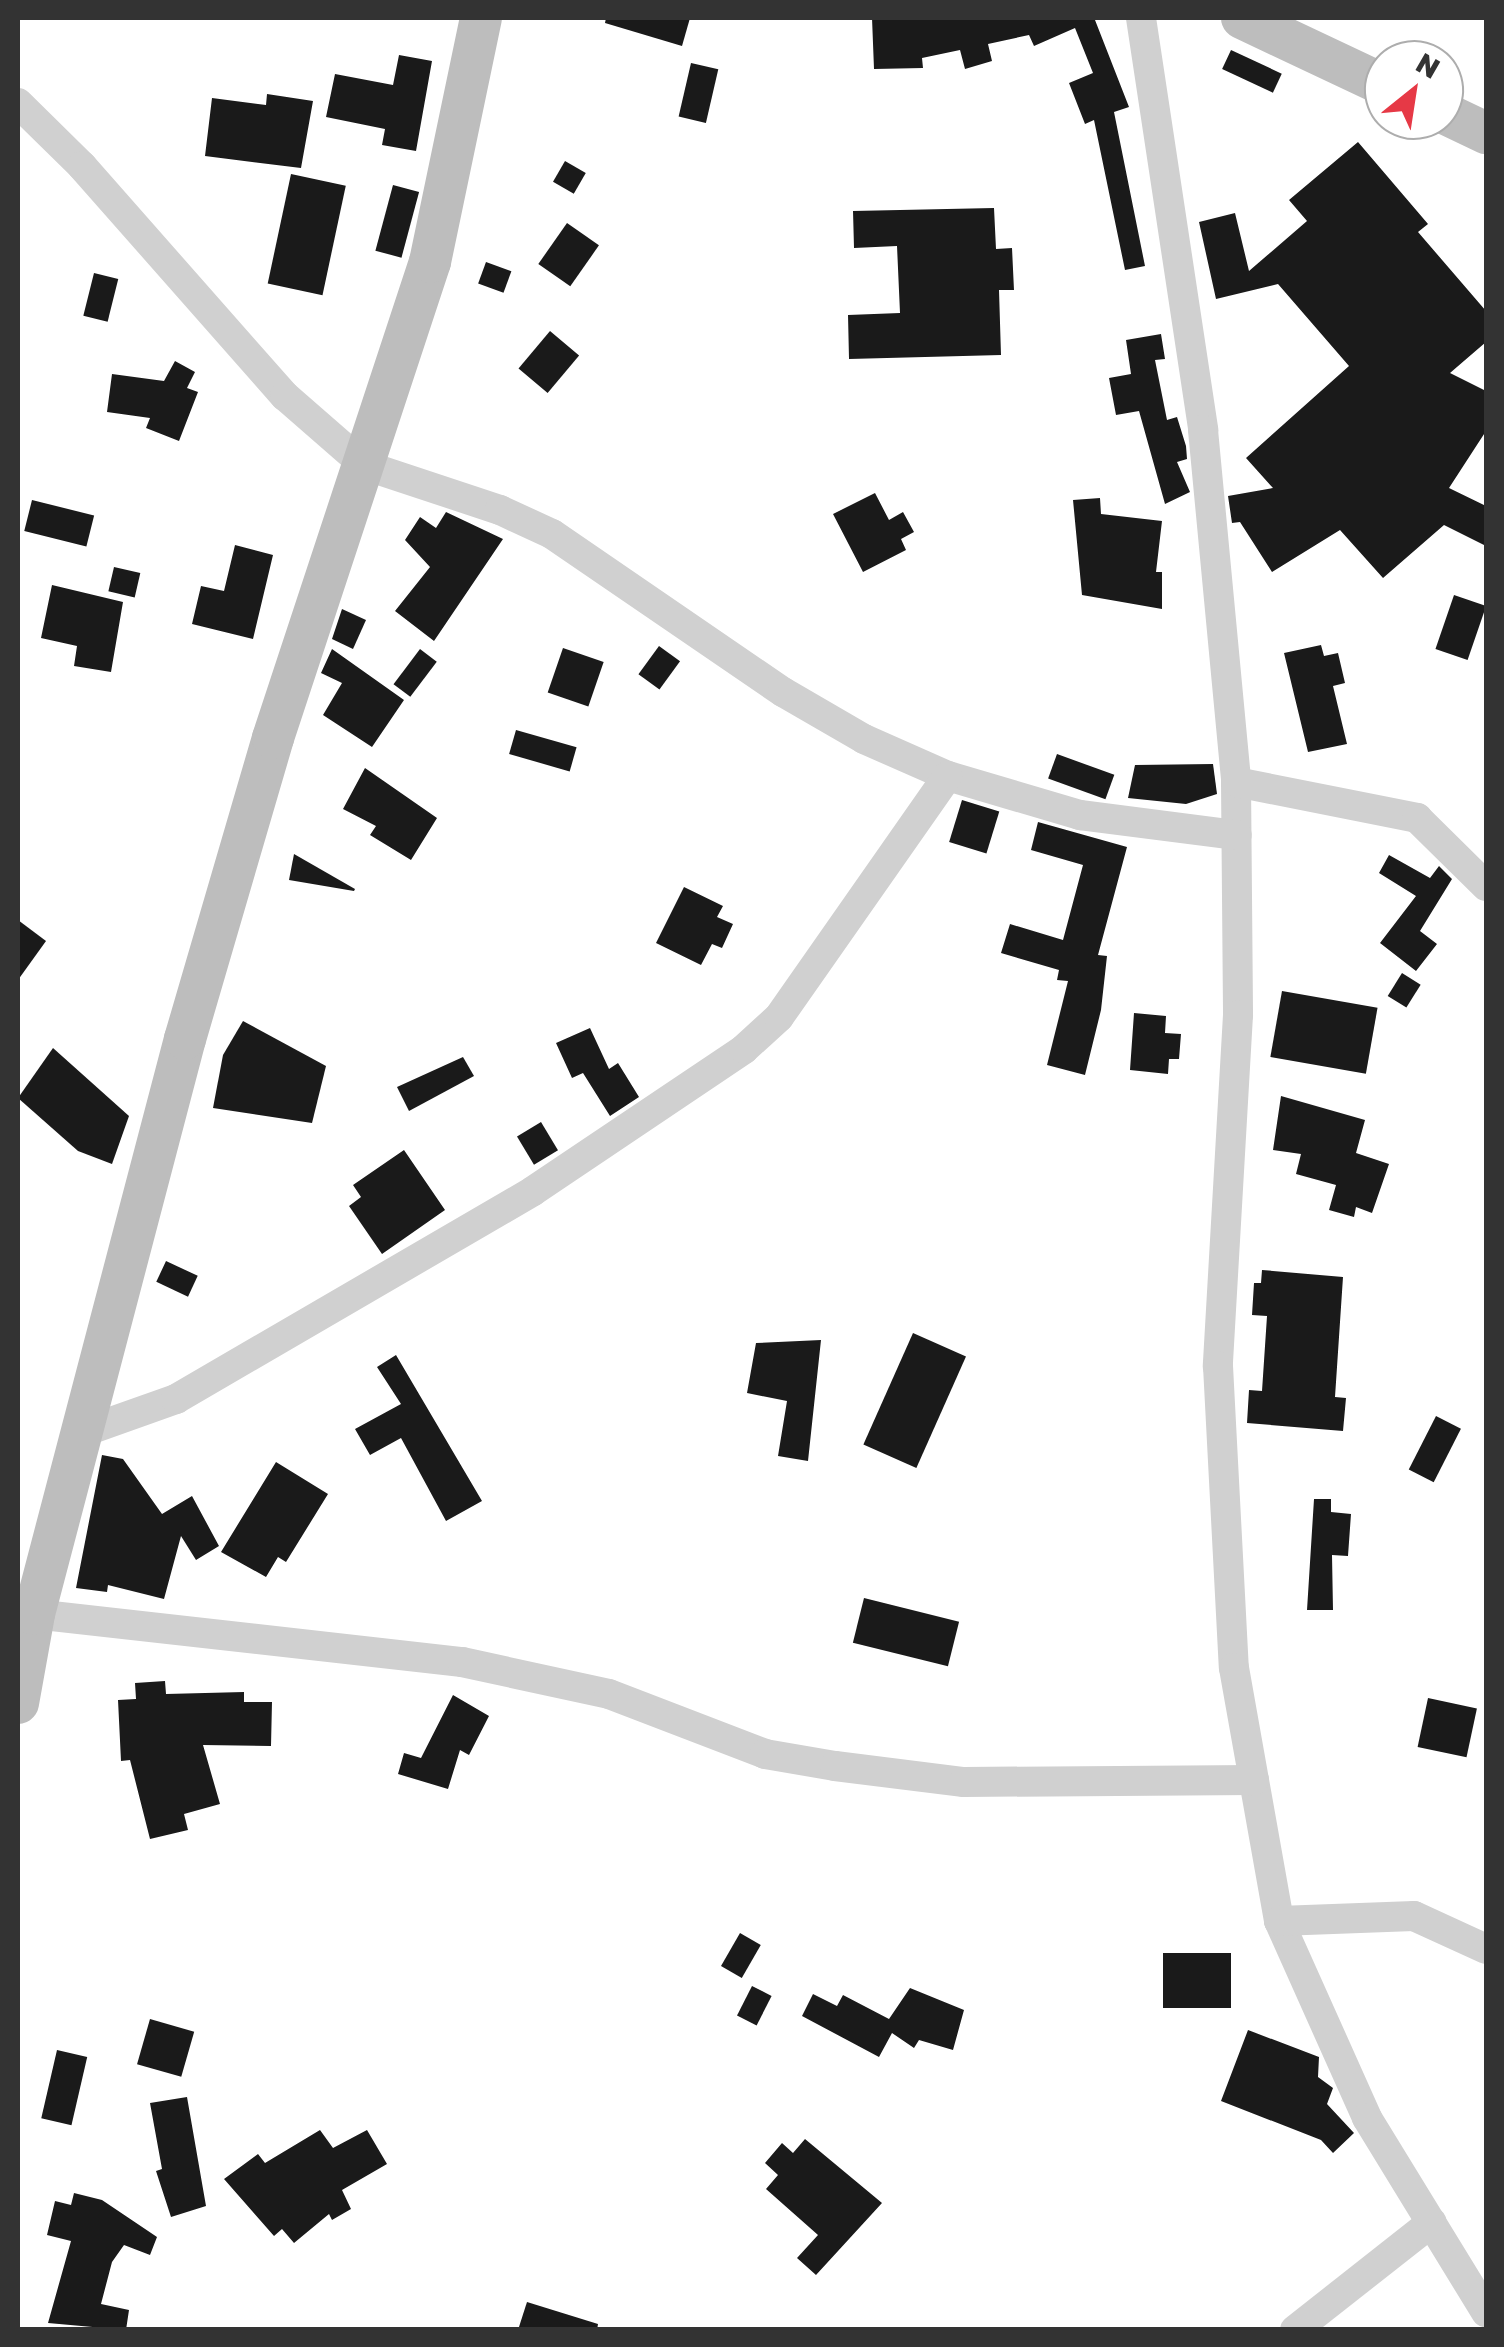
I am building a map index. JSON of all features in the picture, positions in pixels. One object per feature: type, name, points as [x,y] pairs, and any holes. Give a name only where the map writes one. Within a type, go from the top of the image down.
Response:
[{"type":"main road","points":[[18,1702],[34,1614],[256,794],[430,262],[481,18]]},
{"type":"main road","points":[[1242,18],[1364,76]]},
{"type":"street","points":[[1141,18],[1203,430],[1236,782],[1238,1015],[1218,1366],[1234,1668],[1279,1921],[1359,2102],[1486,2312]]},
{"type":"street","points":[[18,104],[82,166],[286,396],[364,464],[500,510],[552,534],[783,692],[864,740],[948,776],[1080,815],[1237,835]]},
{"type":"street","points":[[83,1432],[176,1399],[533,1190],[744,1050],[778,1017],[948,776]]},
{"type":"street","points":[[1236,782],[1376,805],[1417,818],[1486,886]]},
{"type":"street","points":[[34,1614],[462,1662],[609,1694],[765,1754],[835,1766],[964,1782],[1254,1780]]},
{"type":"street","points":[[1279,1921],[1414,1916],[1486,1948]]},
{"type":"street","points":[[1295,2330],[1432,2222]]},
{"type":"building","points":[[606,18],[690,18],[682,46],[605,23]]},
{"type":"building","points":[[872,18],[1101,18],[1095,20],[1129,107],[1114,112],[1145,266],[1125,270],[1094,120],[1085,124],[1069,83],[1093,73],[1075,28],[1034,46],[1029,35],[988,44],[992,61],[965,69],[960,50],[922,58],[923,68],[874,69]]},
{"type":"building","points":[[1231,50],[1282,74],[1273,93],[1222,69]]},
{"type":"building","points":[[399,55],[432,61],[416,151],[382,145],[385,129],[326,117],[335,74],[393,85]]},
{"type":"building","points":[[691,63],[718,69],[706,123],[679,117]]},
{"type":"building","points":[[267,94],[313,101],[301,168],[205,156],[212,98],[266,105]]},
{"type":"building","points":[[1358,142],[1428,224],[1418,232],[1486,311],[1486,342],[1450,373],[1486,391],[1486,431],[1449,488],[1486,506],[1486,546],[1444,525],[1383,578],[1340,530],[1272,572],[1240,522],[1232,523],[1228,496],[1273,488],[1246,458],[1349,366],[1278,284],[1216,299],[1199,222],[1235,213],[1249,271],[1307,221],[1289,200]]},
{"type":"building","points":[[565,161],[586,173],[574,194],[553,182]]},
{"type":"building","points":[[291,174],[346,186],[322,295],[268,284]]},
{"type":"building","points":[[393,185],[419,192],[401,258],[375,251]]},
{"type":"building","points":[[994,208],[996,249],[1012,248],[1014,290],[999,290],[1001,355],[849,359],[848,315],[900,313],[897,246],[854,248],[853,211]]},
{"type":"building","points":[[567,223],[599,245],[570,286],[538,264]]},
{"type":"building","points":[[486,262],[511,271],[504,293],[478,284]]},
{"type":"building","points":[[94,273],[118,279],[108,322],[83,316]]},
{"type":"building","points":[[550,331],[579,355],[548,393],[519,369]]},
{"type":"building","points":[[1161,334],[1165,359],[1155,360],[1167,420],[1177,417],[1186,446],[1187,459],[1177,462],[1190,492],[1165,504],[1139,411],[1116,415],[1109,378],[1131,374],[1126,340]]},
{"type":"building","points":[[175,361],[195,372],[187,388],[198,392],[179,441],[146,428],[150,418],[107,412],[112,374],[164,381]]},
{"type":"building","points":[[875,493],[889,520],[903,512],[914,532],[901,539],[906,550],[863,572],[833,514]]},
{"type":"building","points":[[1100,498],[1101,514],[1162,521],[1156,572],[1162,572],[1162,609],[1082,595],[1073,500]]},
{"type":"building","points":[[32,500],[94,515],[86,547],[24,531]]},
{"type":"building","points":[[446,512],[503,539],[434,641],[395,611],[430,567],[405,540],[420,517],[436,528]]},
{"type":"building","points":[[235,545],[273,555],[253,639],[192,624],[201,586],[224,591]]},
{"type":"building","points":[[114,567],[140,573],[135,597],[108,591]]},
{"type":"building","points":[[52,585],[123,602],[111,672],[74,666],[77,646],[41,638]]},
{"type":"building","points":[[1454,595],[1486,606],[1468,660],[1435,649]]},
{"type":"building","points":[[342,609],[366,620],[353,649],[332,639]]},
{"type":"building","points":[[1321,645],[1324,656],[1338,653],[1345,683],[1333,686],[1347,744],[1308,752],[1284,653]]},
{"type":"building","points":[[659,646],[680,661],[659,690],[638,674]]},
{"type":"building","points":[[563,648],[604,662],[588,706],[548,692]]},
{"type":"building","points":[[332,649],[404,700],[372,747],[323,715],[342,683],[321,673]]},
{"type":"building","points":[[420,649],[437,662],[410,697],[394,684]]},
{"type":"building","points":[[516,730],[577,747],[570,771],[509,754]]},
{"type":"building","points":[[1057,754],[1114,775],[1105,799],[1048,778]]},
{"type":"building","points":[[1213,764],[1217,794],[1186,804],[1128,798],[1135,765]]},
{"type":"building","points":[[365,768],[437,818],[411,860],[370,835],[376,826],[343,809]]},
{"type":"building","points":[[962,800],[999,811],[986,853],[949,842]]},
{"type":"building","points":[[1038,822],[1127,847],[1098,955],[1107,956],[1101,1010],[1085,1075],[1047,1065],[1068,981],[1057,980],[1059,970],[1001,953],[1010,924],[1063,940],[1083,865],[1031,850]]},
{"type":"building","points":[[294,854],[355,889],[354,891],[289,880]]},
{"type":"building","points":[[1389,855],[1430,878],[1439,866],[1452,879],[1420,931],[1437,944],[1416,971],[1380,943],[1416,896],[1379,873]]},
{"type":"building","points":[[684,887],[723,906],[717,917],[733,924],[722,948],[712,944],[701,965],[656,943]]},
{"type":"building","points":[[18,920],[46,941],[18,980]]},
{"type":"building","points":[[1402,973],[1421,985],[1406,1008],[1388,996]]},
{"type":"building","points":[[1282,991],[1378,1008],[1366,1074],[1270,1057]]},
{"type":"building","points":[[1134,1013],[1166,1016],[1165,1033],[1181,1034],[1179,1059],[1169,1059],[1168,1074],[1130,1070]]},
{"type":"building","points":[[243,1021],[326,1066],[312,1123],[213,1108],[223,1055]]},
{"type":"building","points":[[590,1028],[609,1069],[618,1063],[639,1097],[610,1116],[583,1073],[572,1078],[556,1043]]},
{"type":"building","points":[[53,1048],[129,1116],[112,1164],[78,1151],[18,1098]]},
{"type":"building","points":[[463,1057],[474,1076],[409,1111],[397,1087]]},
{"type":"building","points":[[1281,1096],[1365,1120],[1356,1153],[1389,1164],[1372,1213],[1356,1207],[1354,1217],[1329,1210],[1336,1185],[1296,1174],[1301,1154],[1273,1150]]},
{"type":"building","points":[[541,1122],[558,1150],[534,1165],[517,1136]]},
{"type":"building","points":[[404,1150],[445,1210],[382,1254],[349,1206],[361,1197],[353,1185]]},
{"type":"building","points":[[166,1261],[198,1276],[188,1297],[156,1282]]},
{"type":"building","points":[[1262,1270],[1343,1277],[1335,1397],[1346,1398],[1343,1431],[1247,1423],[1249,1390],[1262,1391],[1267,1316],[1252,1315],[1254,1283],[1261,1283]]},
{"type":"building","points":[[913,1333],[966,1357],[916,1468],[863,1444]]},
{"type":"building","points":[[821,1340],[808,1461],[778,1456],[787,1401],[747,1393],[756,1343]]},
{"type":"building","points":[[396,1355],[482,1501],[446,1521],[401,1438],[370,1455],[355,1429],[401,1404],[377,1367]]},
{"type":"building","points":[[1436,1416],[1461,1429],[1434,1482],[1409,1469]]},
{"type":"building","points":[[102,1455],[123,1459],[162,1514],[192,1496],[219,1546],[196,1560],[181,1536],[164,1599],[108,1585],[107,1592],[76,1588]]},
{"type":"building","points":[[276,1462],[328,1494],[286,1562],[278,1557],[266,1577],[221,1552]]},
{"type":"building","points":[[1314,1499],[1331,1499],[1331,1512],[1351,1514],[1348,1556],[1332,1555],[1333,1610],[1307,1610]]},
{"type":"building","points":[[864,1598],[959,1622],[948,1666],[853,1643]]},
{"type":"building","points":[[165,1681],[166,1694],[244,1692],[244,1702],[272,1702],[271,1746],[203,1745],[220,1804],[184,1814],[188,1830],[150,1839],[130,1760],[121,1761],[118,1700],[136,1699],[135,1683]]},
{"type":"building","points":[[453,1695],[489,1716],[469,1755],[460,1750],[448,1789],[398,1774],[404,1753],[421,1758]]},
{"type":"building","points":[[1428,1698],[1477,1708],[1467,1757],[1418,1747]]},
{"type":"building","points":[[740,1933],[761,1945],[742,1978],[721,1966]]},
{"type":"building","points":[[1163,1953],[1231,1953],[1231,2008],[1163,2008]]},
{"type":"building","points":[[752,1986],[772,1996],[757,2025],[737,2015]]},
{"type":"building","points":[[910,1988],[964,2010],[953,2050],[919,2040],[914,2048],[892,2033],[879,2057],[802,2016],[813,1994],[837,2006],[843,1995],[889,2019]]},
{"type":"building","points":[[150,2019],[194,2032],[181,2077],[137,2064]]},
{"type":"building","points":[[1248,2030],[1319,2057],[1318,2077],[1333,2088],[1327,2104],[1354,2133],[1333,2153],[1321,2140],[1221,2101]]},
{"type":"building","points":[[57,2050],[87,2057],[71,2125],[41,2118]]},
{"type":"building","points":[[187,2097],[206,2206],[171,2217],[156,2171],[162,2169],[150,2103]]},
{"type":"building","points":[[320,2130],[333,2148],[367,2130],[387,2164],[342,2190],[351,2209],[332,2220],[329,2214],[294,2243],[282,2229],[274,2236],[224,2179],[258,2154],[265,2163]]},
{"type":"building","points":[[805,2139],[882,2203],[816,2275],[797,2258],[818,2235],[766,2189],[778,2175],[765,2163],[782,2143],[793,2153]]},
{"type":"building","points":[[74,2193],[102,2200],[157,2237],[150,2255],[124,2245],[112,2262],[101,2304],[129,2310],[126,2330],[48,2323],[71,2241],[47,2235],[55,2201],[71,2205]]},
{"type":"building","points":[[527,2302],[598,2324],[597,2330],[518,2330]]}]
